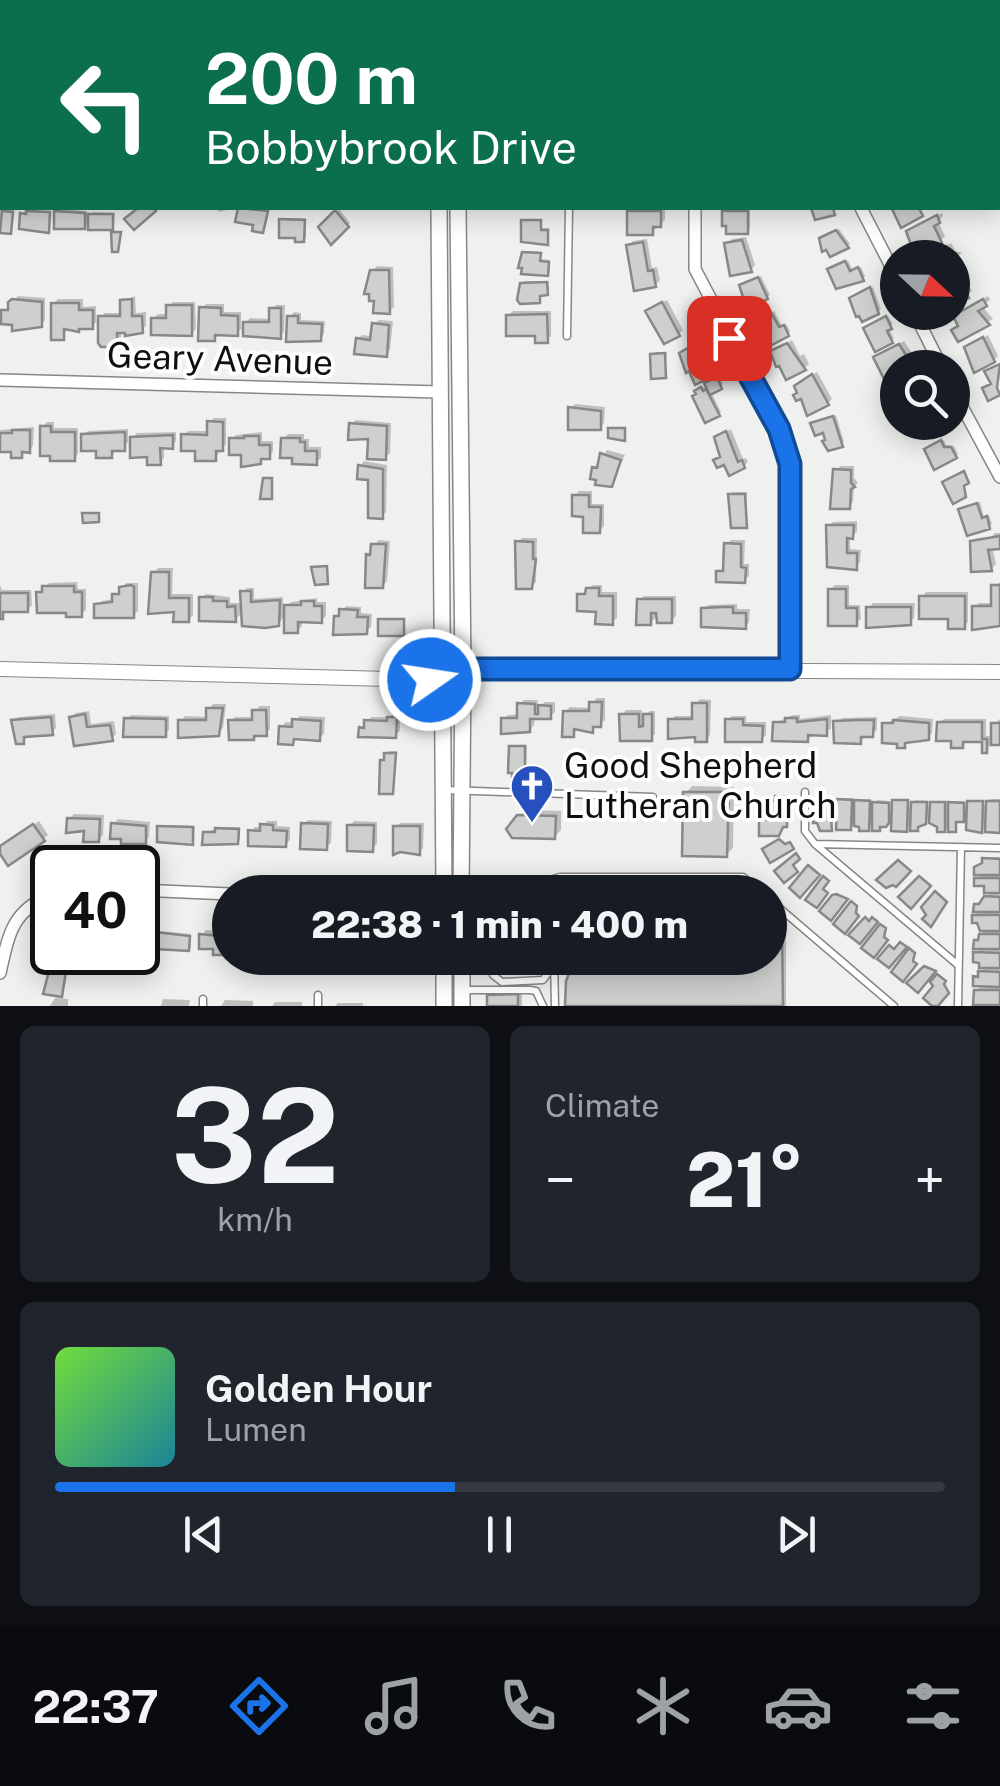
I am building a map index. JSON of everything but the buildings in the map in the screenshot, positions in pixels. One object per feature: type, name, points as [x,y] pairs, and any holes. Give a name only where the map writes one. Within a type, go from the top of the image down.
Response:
[{"type":"main road","points":[[439,210],[444,875]]},
{"type":"main road","points":[[458,210],[462,875]]},
{"type":"main road","points":[[444,975],[444,1006]]},
{"type":"street","points":[[695,210],[695,270],[779,429],[790,464],[790,669]]},
{"type":"street","points":[[862,210],[880,245]]},
{"type":"street","name":"Geary Avenue","points":[[0,380],[439,392]]},
{"type":"street","points":[[970,422],[1000,478]]},
{"type":"street","points":[[0,669],[427,680],[463,670],[1000,672]]},
{"type":"street","points":[[160,891],[212,893]]},
{"type":"street","points":[[0,973],[10,929],[30,903]]},
{"type":"lane","points":[[568,336],[569,210]]},
{"type":"lane","points":[[443,790],[653,797]]},
{"type":"lane","points":[[805,792],[805,830],[815,844],[958,965]]},
{"type":"lane","points":[[815,844],[1000,848]]},
{"type":"lane","points":[[958,1006],[961,847]]},
{"type":"lane","points":[[787,915],[894,1006]]},
{"type":"lane","points":[[493,975],[502,982],[543,980],[547,975]]},
{"type":"lane","points":[[554,975],[555,1006]]},
{"type":"lane","points":[[462,998],[530,990],[536,991],[542,1006]]},
{"type":"lane","points":[[318,994],[318,1006]]},
{"type":"place","name":"Good Shepherd Lutheran Church","points":[[532,824]]},
{"type":"route","points":[[430,680],[477,669],[790,669],[790,464],[779,429],[729,338]]}]
